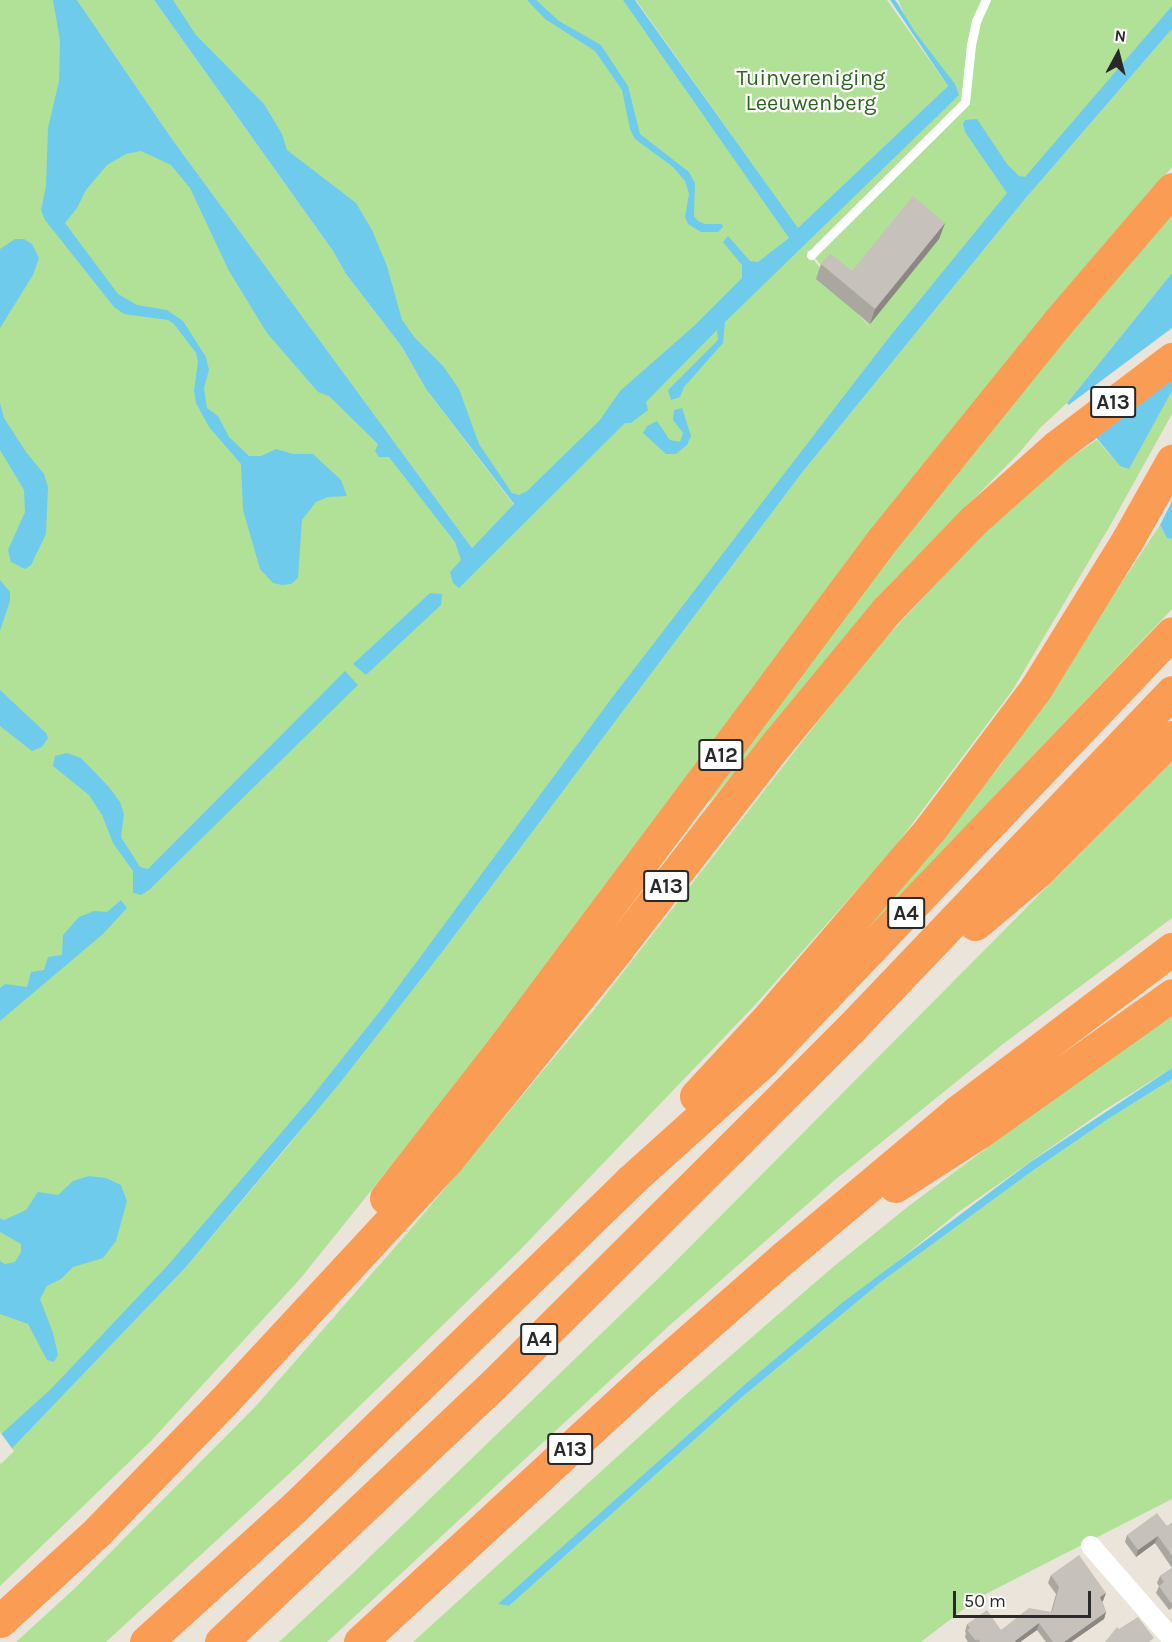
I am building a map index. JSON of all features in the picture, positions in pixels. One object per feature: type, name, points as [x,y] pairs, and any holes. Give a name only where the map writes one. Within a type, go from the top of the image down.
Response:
[{"type":"highway","name":"A12","points":[[286,1333],[883,539],[1058,322],[1172,189]]},
{"type":"highway","name":"A13","points":[[0,1621],[97,1532],[448,1159],[618,948],[778,742],[887,610],[974,520],[1056,447],[1172,358]]},
{"type":"highway","points":[[630,1182],[696,1096],[770,1016],[931,828],[1022,706],[1128,539],[1172,461]]},
{"type":"highway","name":"A4","points":[[146,1642],[297,1505],[630,1182],[762,1062],[1172,633]]},
{"type":"highway","name":"A4","points":[[221,1642],[492,1386],[850,1029],[1172,692]]},
{"type":"highway","name":"A4","points":[[850,1029],[1037,872],[1172,737]]},
{"type":"highway","name":"A13","points":[[360,1642],[652,1373],[783,1257],[966,1105],[1172,949]]},
{"type":"highway","name":"A13","points":[[783,1257],[978,1133],[1172,995]]},
{"type":"street","points":[[1091,1546],[1172,1639]]},
{"type":"lane","points":[[812,255],[965,102],[973,37],[986,0]]},
{"type":"green space","points":[[0,0],[73,0],[181,157],[475,558],[521,511],[161,0],[628,0],[799,241],[955,93],[908,23],[898,0],[1172,0],[1172,19],[883,345],[597,733],[195,1248],[26,1425],[20,1418],[0,1435]],"holes":[[[809,250],[875,334],[807,252]]]},
{"type":"green space","points":[[77,0],[154,0],[333,251],[346,274],[402,347],[426,389],[514,505],[472,548],[172,139]]},
{"type":"green space","name":"Tuinvereniging Leeuwenberg","points":[[636,0],[887,0],[948,86],[798,229]]},
{"type":"green space","points":[[1172,29],[1172,167],[1057,302],[469,1069],[300,1279],[151,1441],[0,1586],[0,1461],[186,1267],[288,1146],[446,947],[801,474],[1025,199]]},
{"type":"green space","points":[[1172,212],[1172,273],[1067,403],[1040,428],[1020,452],[889,585],[710,802],[709,796],[854,601],[1010,400]]},
{"type":"green space","points":[[1172,391],[1172,414],[1111,524],[1012,691],[894,848],[755,1005],[519,1251],[303,1461],[106,1642],[16,1642],[74,1589],[257,1405],[416,1223],[593,1011],[868,657],[1000,515],[1067,460],[1097,440],[1120,466],[1129,468]]},
{"type":"green space","points":[[1160,525],[1167,538],[1172,539],[1172,609],[865,933],[861,932],[1000,766]]},
{"type":"green space","points":[[1172,761],[1172,918],[1003,1044],[836,1179],[670,1325],[327,1642],[279,1642],[666,1271]]},
{"type":"green space","points":[[1172,1011],[1172,1068],[1103,1111],[960,1211],[744,1385],[499,1604],[509,1606],[741,1398],[881,1282],[1031,1172],[1108,1119],[1172,1079],[1172,1499],[978,1598],[921,1642],[413,1642],[683,1397],[833,1267],[910,1205]]},
{"type":"water","points":[[53,0],[77,0],[172,139],[472,548],[514,504],[426,389],[402,347],[346,274],[333,251],[154,0],[173,0],[196,35],[264,104],[282,134],[287,150],[356,203],[372,230],[387,266],[402,320],[415,338],[443,366],[459,389],[479,444],[512,493],[519,495],[527,491],[600,420],[620,391],[694,326],[742,278],[742,265],[723,242],[728,236],[750,261],[758,262],[789,238],[623,0],[635,0],[798,228],[948,86],[890,0],[895,0],[898,4],[915,32],[955,84],[959,95],[725,322],[723,343],[684,387],[680,397],[671,400],[668,390],[718,340],[717,330],[646,402],[648,410],[631,423],[625,423],[459,588],[453,583],[450,572],[461,560],[455,542],[389,457],[379,457],[375,451],[378,444],[329,396],[318,392],[267,333],[229,271],[190,188],[171,165],[141,151],[126,154],[107,165],[86,190],[77,208],[65,223],[118,294],[137,305],[167,310],[183,321],[206,357],[209,370],[204,388],[207,408],[218,416],[229,437],[249,456],[261,456],[276,449],[293,454],[313,454],[341,480],[347,496],[328,497],[316,502],[302,520],[298,578],[291,584],[282,585],[273,583],[260,569],[243,510],[241,464],[209,427],[196,403],[194,391],[198,362],[196,353],[174,324],[168,320],[124,314],[114,307],[45,220],[41,210],[46,186],[48,128],[59,81],[60,41]]},
{"type":"water","points":[[527,0],[536,0],[559,21],[601,45],[628,86],[640,134],[689,172],[695,183],[694,216],[705,224],[722,224],[723,227],[718,232],[701,232],[688,224],[685,217],[689,194],[685,181],[673,167],[635,139],[630,129],[622,90],[595,51],[545,19]]},
{"type":"water","points":[[1172,6],[1172,29],[1025,199],[801,474],[446,947],[339,1084],[186,1267],[0,1461],[0,1435],[51,1389],[169,1264],[310,1099],[384,1006],[611,699],[887,340],[1007,193],[965,132],[963,124],[965,120],[977,119],[1007,164],[1019,176],[1025,177]]},
{"type":"water","points":[[15,239],[24,239],[32,244],[39,258],[33,275],[0,328],[0,249]]},
{"type":"water","points":[[1172,273],[1172,391],[1129,469],[1120,466],[1067,403]]},
{"type":"water","points":[[0,403],[4,418],[26,452],[44,474],[48,487],[46,534],[31,565],[25,569],[11,562],[8,550],[25,512],[24,490],[0,450]]},
{"type":"water","points":[[682,408],[691,436],[687,445],[676,454],[666,454],[643,433],[647,426],[657,421],[670,440],[680,442],[683,433],[673,420],[674,410]]},
{"type":"water","points":[[1172,501],[1172,539],[1167,538],[1160,525]]},
{"type":"water","points":[[0,580],[10,592],[10,601],[0,631]]},
{"type":"water","points":[[430,593],[442,594],[441,605],[366,675],[353,664]]},
{"type":"water","points":[[345,671],[358,685],[149,890],[141,895],[133,893],[133,871],[113,843],[102,815],[89,795],[53,766],[55,756],[67,753],[81,758],[109,787],[120,802],[124,814],[121,837],[140,867],[148,869]]},
{"type":"water","points":[[0,690],[46,733],[48,738],[42,747],[32,751],[0,726]]},
{"type":"water","points":[[121,900],[127,908],[103,934],[0,1021],[0,988],[5,984],[27,987],[31,972],[44,970],[48,957],[62,955],[63,935],[79,917],[94,911],[107,912]]},
{"type":"water","points":[[1172,1068],[1172,1079],[1108,1119],[1031,1172],[881,1282],[741,1398],[509,1606],[498,1604],[744,1385],[842,1303],[1029,1163]]},
{"type":"water","points":[[89,1176],[106,1178],[121,1185],[127,1201],[116,1241],[103,1258],[73,1267],[61,1279],[47,1286],[40,1299],[53,1333],[58,1355],[54,1362],[47,1360],[28,1324],[0,1314],[0,1261],[5,1264],[15,1262],[21,1252],[21,1244],[0,1232],[0,1218],[4,1220],[26,1210],[38,1192],[58,1195],[73,1181]]},
{"type":"pier","points":[[1172,328],[1172,380],[1093,439],[1066,407]]},
{"type":"pier","points":[[0,1432],[14,1451],[1,1464],[0,1462]]},
{"type":"building","points":[[913,196],[945,223],[875,309],[821,264],[830,253],[852,271]]},
{"type":"building","points":[[1157,1513],[1167,1526],[1172,1523],[1172,1556],[1158,1536],[1138,1550],[1127,1535]]},
{"type":"building","points":[[1079,1555],[1106,1593],[1100,1597],[1106,1612],[1064,1642],[1053,1642],[1039,1623],[1016,1642],[980,1642],[978,1639],[976,1641],[967,1630],[970,1628],[967,1624],[987,1610],[1001,1630],[1029,1608],[1052,1612],[1059,1587],[1051,1575]]},
{"type":"building","points":[[1172,1568],[1171,1603],[1159,1586],[1164,1582],[1160,1576]]},
{"type":"building","points":[[1138,1617],[1154,1638],[1149,1642],[1105,1642],[1117,1627],[1119,1629]]}]
